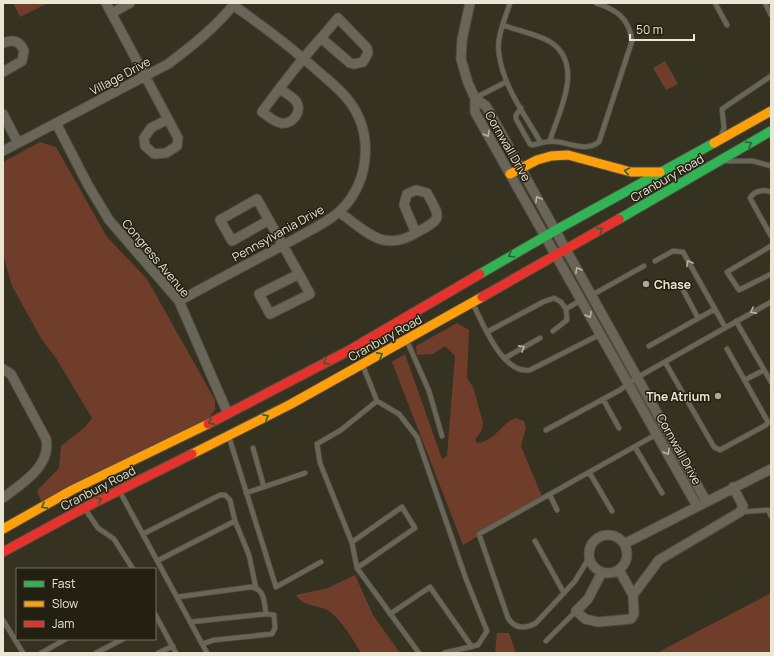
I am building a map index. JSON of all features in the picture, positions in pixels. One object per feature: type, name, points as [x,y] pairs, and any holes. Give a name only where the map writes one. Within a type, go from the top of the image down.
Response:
[{"type":"main road","name":"Cranbury Road","points":[[3,529],[72,490],[228,414],[348,351],[545,236],[666,171],[771,111]]},
{"type":"main road","name":"Cranbury Road","points":[[3,552],[84,508],[291,404],[567,250],[771,131]]},
{"type":"main road","points":[[510,174],[551,156],[568,155],[631,172],[666,171]]},
{"type":"street","points":[[106,3],[168,119]]},
{"type":"street","points":[[112,13],[130,3]]},
{"type":"street","points":[[470,3],[462,40],[461,59],[468,83],[475,98]]},
{"type":"street","name":"Pennsylvania Drive","points":[[179,301],[283,245],[339,212],[352,196],[362,177],[366,155],[364,134],[359,117],[347,98],[303,58],[234,4]]},
{"type":"street","name":"Village Drive","points":[[3,151],[168,64],[215,26],[234,4]]},
{"type":"street","points":[[280,89],[296,101],[298,106],[296,116],[290,122],[281,123],[262,112],[303,58],[338,18],[364,42],[367,48],[366,58],[358,64],[350,63],[321,38]]},
{"type":"street","points":[[3,43],[13,41],[18,43],[24,51],[22,61],[3,72]]},
{"type":"street","name":"Cornwall Drive","points":[[475,98],[486,106],[706,501]]},
{"type":"street","name":"Cornwall Drive","points":[[475,98],[475,112],[697,506]]},
{"type":"street","points":[[3,114],[18,143]]},
{"type":"street","name":"Congress Avenue","points":[[56,123],[88,185],[109,220],[179,301],[228,414]]},
{"type":"street","points":[[339,212],[372,235],[384,241],[398,242],[416,233],[433,224],[438,217],[438,213],[427,193],[416,190],[407,194],[404,205],[416,233]]},
{"type":"street","points":[[269,220],[232,241],[220,220],[257,199],[269,220],[283,245],[299,274],[310,294],[270,314],[259,294],[299,274]]},
{"type":"street","points":[[3,369],[11,374],[46,439],[47,444],[45,456],[37,470],[3,498]]},
{"type":"street","points":[[624,544],[733,487],[771,469]]},
{"type":"street","points":[[633,595],[660,560],[740,512],[743,506],[733,487]]},
{"type":"street","points":[[601,536],[614,536],[624,544],[628,555],[624,566],[619,570],[608,574],[602,572],[592,564],[589,558],[591,545],[601,536]]},
{"type":"street","points":[[602,572],[588,600],[576,611],[584,619],[598,622],[627,621],[631,619],[634,614],[633,595],[619,570]]},
{"type":"lane","points":[[510,3],[503,26],[498,53],[506,82],[542,143]]},
{"type":"lane","points":[[521,108],[516,116],[516,119],[532,145],[550,140],[586,148],[594,146],[599,142],[632,41],[631,31],[625,18],[613,8],[596,3]]},
{"type":"lane","points":[[714,3],[727,25]]},
{"type":"lane","points":[[765,3],[771,15]]},
{"type":"lane","points":[[503,26],[552,44],[565,60],[568,68],[567,86],[550,140]]},
{"type":"lane","points":[[720,140],[724,128],[722,108],[771,76]]},
{"type":"lane","points":[[475,98],[506,82]]},
{"type":"lane","points":[[719,162],[753,161],[771,166]]},
{"type":"lane","points":[[771,192],[762,190],[751,195],[750,198],[771,236]]},
{"type":"lane","points":[[771,246],[728,270],[727,272],[739,290],[771,274]]},
{"type":"lane","points":[[655,261],[673,251],[683,252],[725,327]]},
{"type":"lane","points":[[592,295],[644,266]]},
{"type":"lane","points":[[680,284],[698,318]]},
{"type":"lane","points":[[487,332],[543,302],[554,298],[561,302],[566,309],[567,320],[553,331]]},
{"type":"lane","points":[[566,309],[581,300]]},
{"type":"lane","points":[[546,430],[603,400],[638,377],[771,302]]},
{"type":"lane","points":[[473,303],[487,332],[504,358],[522,372],[530,370],[601,334]]},
{"type":"lane","points":[[649,346],[715,309]]},
{"type":"lane","points":[[736,321],[771,382]]},
{"type":"lane","points":[[504,358],[540,338]]},
{"type":"lane","points":[[407,340],[429,391],[442,436]]},
{"type":"lane","points":[[665,362],[717,450],[720,450],[766,425],[768,422],[727,349]]},
{"type":"lane","points":[[362,364],[377,401],[399,414],[418,437],[466,579],[487,631],[478,645],[444,653]]},
{"type":"lane","points":[[745,380],[767,373]]},
{"type":"lane","points":[[603,400],[619,428]]},
{"type":"lane","points":[[377,401],[341,430],[317,444],[320,463],[352,542],[358,568],[419,653]]},
{"type":"lane","points":[[589,558],[576,581],[536,623],[527,627],[512,624],[508,618],[479,534],[657,434]]},
{"type":"lane","points":[[229,436],[276,587],[321,562]]},
{"type":"lane","points":[[635,447],[662,493]]},
{"type":"lane","points":[[253,448],[264,487]]},
{"type":"lane","points":[[589,472],[612,511]]},
{"type":"lane","points":[[246,493],[305,473]]},
{"type":"lane","points":[[120,490],[206,653]]},
{"type":"lane","points":[[143,534],[220,495],[225,495],[230,500],[235,521],[249,555],[256,588]]},
{"type":"lane","points":[[550,495],[557,510]]},
{"type":"lane","points":[[352,542],[402,506],[415,528],[358,568]]},
{"type":"lane","points":[[84,508],[98,528],[114,539],[132,568]]},
{"type":"lane","points":[[740,512],[768,510],[771,516]]},
{"type":"lane","points":[[157,561],[235,521]]},
{"type":"lane","points":[[535,541],[564,593]]},
{"type":"lane","points":[[177,597],[252,587],[256,588],[262,593],[266,614]]},
{"type":"lane","points":[[390,614],[430,587],[472,646]]},
{"type":"lane","points":[[546,641],[576,611]]},
{"type":"lane","points":[[190,622],[266,614],[274,615],[275,628],[272,634],[214,640],[202,644]]},
{"type":"lane","points":[[3,620],[16,638]]},
{"type":"lane","points":[[157,621],[176,653]]},
{"type":"lane","points":[[17,640],[23,653]]},
{"type":"lane","points":[[41,653],[64,640]]},
{"type":"lane","points":[[96,653],[121,640]]},
{"type":"lane","points":[[158,653],[172,646]]},
{"type":"shaded area","points":[[13,3],[48,3],[20,17]]},
{"type":"shaded area","points":[[665,61],[678,84],[666,90],[653,68]]},
{"type":"shaded area","points":[[40,142],[56,147],[107,237],[147,279],[215,400],[215,410],[208,419],[41,501],[37,491],[59,468],[61,446],[85,427],[92,418],[56,358],[42,340],[12,286],[3,255],[3,162]]},
{"type":"shaded area","points":[[457,323],[469,330],[467,378],[473,387],[483,422],[482,430],[475,440],[478,443],[484,442],[515,418],[524,421],[526,427],[521,446],[543,499],[463,545],[392,362],[405,354],[442,459],[447,456],[455,356],[445,346],[433,354],[417,355],[416,346]]},
{"type":"shaded area","points":[[355,575],[373,615],[400,653],[361,653],[346,630],[333,614],[325,609],[303,602],[296,595],[328,588]]},
{"type":"shaded area","points":[[771,593],[771,653],[657,653],[668,647]]},
{"type":"shaded area","points":[[497,633],[509,633],[516,653],[495,653]]},
{"type":"traffic: fast","points":[[619,219],[771,131]]},
{"type":"traffic: fast","points":[[480,274],[556,230],[714,143]]},
{"type":"traffic: slow","points":[[714,143],[771,111]]},
{"type":"traffic: slow","points":[[510,174],[537,160],[551,156],[568,155],[631,172],[660,172]]},
{"type":"traffic: slow","points":[[192,454],[291,404],[482,297]]},
{"type":"traffic: slow","points":[[3,529],[72,490],[208,424]]},
{"type":"traffic: jam","points":[[482,297],[619,219]]},
{"type":"traffic: jam","points":[[208,424],[348,351],[480,274]]},
{"type":"traffic: jam","points":[[3,552],[84,508],[192,454]]},
{"type":"place","name":"Chase","points":[[646,284]]},
{"type":"place","name":"The Atrium","points":[[718,396]]}]
